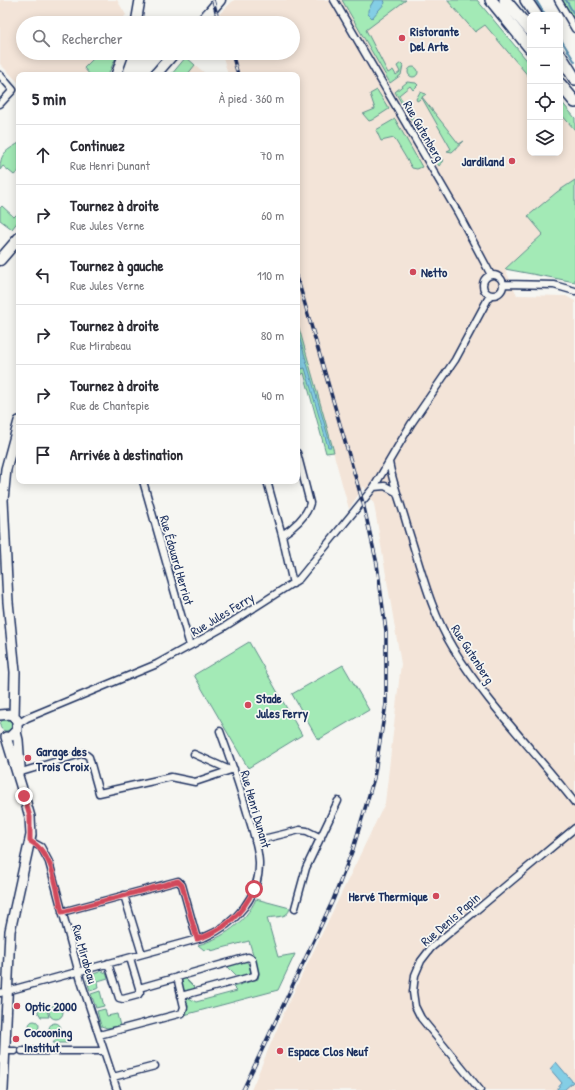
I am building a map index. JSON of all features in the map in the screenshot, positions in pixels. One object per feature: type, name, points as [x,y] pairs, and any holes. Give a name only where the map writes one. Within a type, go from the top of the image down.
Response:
[{"type":"highway","points":[[490,0],[527,44]]},
{"type":"highway","points":[[505,0],[527,26]]},
{"type":"highway","points":[[526,0],[534,12]]},
{"type":"highway","points":[[563,60],[575,79]]},
{"type":"highway","points":[[563,70],[575,84]]},
{"type":"highway","points":[[563,88],[575,102]]},
{"type":"main road","points":[[206,16],[219,1]]},
{"type":"main road","points":[[158,72],[168,60]]},
{"type":"main road","points":[[0,260],[16,241]]},
{"type":"street","points":[[137,16],[140,0]]},
{"type":"street","name":"Rue Gutenberg","points":[[334,0],[458,213],[491,274]]},
{"type":"street","points":[[558,0],[575,29]]},
{"type":"street","points":[[117,72],[121,60]]},
{"type":"street","points":[[114,72],[119,65]]},
{"type":"street","points":[[0,75],[13,90],[0,104]]},
{"type":"street","points":[[490,295],[484,290],[483,284],[485,278],[491,274],[500,276],[504,284]]},
{"type":"street","points":[[504,284],[554,285],[575,291]]},
{"type":"street","points":[[490,295],[500,293],[504,284]]},
{"type":"street","points":[[389,462],[411,424],[455,360],[490,295]]},
{"type":"street","points":[[4,1090],[3,992],[10,931],[30,841],[30,817],[19,772],[15,672],[8,602],[2,478],[16,430]]},
{"type":"street","name":"Rue Gutenberg","points":[[389,462],[396,492],[436,614],[452,647],[489,699],[575,803]]},
{"type":"street","name":"Rue Jules Ferry","points":[[16,724],[26,718],[146,670],[224,628],[293,584],[304,573],[374,487],[389,462]]},
{"type":"street","points":[[282,535],[296,524],[308,510],[310,503],[300,465]]},
{"type":"street","name":"Rue Édouard Herriot","points":[[143,484],[190,646]]},
{"type":"street","points":[[268,484],[282,535],[293,584]]},
{"type":"street","points":[[374,487],[385,486],[396,492]]},
{"type":"street","points":[[0,715],[7,713],[16,724]]},
{"type":"street","points":[[16,724],[3,736],[19,772]]},
{"type":"street","name":"Rue Henri Dunant","points":[[3,992],[197,939],[213,933],[228,924],[240,913],[250,899],[259,870],[255,841],[220,731]]},
{"type":"street","points":[[19,772],[84,754],[88,757],[99,793],[170,776],[195,782],[232,770]]},
{"type":"street","points":[[194,754],[232,770]]},
{"type":"street","points":[[294,908],[302,879],[338,801]]},
{"type":"street","name":"Rue Denis Papin","points":[[480,1090],[418,1013],[413,992],[415,975],[421,961],[432,948],[575,828]]},
{"type":"street","points":[[255,841],[300,830],[307,831],[321,838]]},
{"type":"street","name":"Rue Mirabeau","points":[[30,841],[40,848],[49,862],[79,971],[80,981],[118,1090]]},
{"type":"street","points":[[62,912],[175,881],[181,883],[197,939]]},
{"type":"street","points":[[124,894],[142,954]]},
{"type":"street","points":[[138,988],[248,957],[252,959],[255,973],[254,976],[181,996]]},
{"type":"street","points":[[108,963],[120,998],[123,999],[138,995],[138,988],[130,958]]},
{"type":"street","points":[[99,1034],[182,1013],[184,1008],[177,977]]},
{"type":"street","points":[[4,1051],[15,1051]]},
{"type":"street","points":[[22,1051],[104,1051]]},
{"type":"street","points":[[113,1077],[155,1066]]},
{"type":"shaded area","points":[[0,0],[117,0],[126,15],[16,16],[16,60],[92,60],[84,68],[87,72],[16,72],[16,80],[0,64]]},
{"type":"shaded area","points":[[234,0],[477,0],[527,60],[527,156],[563,156],[563,104],[575,118],[575,180],[557,192],[528,216],[543,234],[505,269],[517,295],[566,296],[575,301],[575,1090],[251,1090],[286,1008],[385,803],[401,664],[374,504],[364,486],[349,509],[300,332],[300,72],[227,72],[224,60],[300,60],[300,16],[217,16]]},
{"type":"shaded area","points":[[184,60],[190,60],[204,72],[174,72]]},
{"type":"green space","points":[[342,0],[406,0],[366,30],[388,73],[393,70],[396,75],[400,72],[397,66],[401,63],[403,65],[401,75],[390,83]]},
{"type":"green space","points":[[447,0],[477,0],[527,60],[527,74],[485,25],[475,32]]},
{"type":"green space","points":[[558,0],[575,0],[575,29]]},
{"type":"green space","points":[[92,60],[115,60],[109,72],[87,72],[84,68]]},
{"type":"green space","points":[[184,60],[189,60],[195,65],[189,72],[174,72]]},
{"type":"green space","points":[[413,67],[418,72],[413,77],[408,72]]},
{"type":"green space","points":[[407,82],[416,83],[418,85],[413,90],[410,86],[399,95],[439,162],[444,159],[439,166],[395,92]]},
{"type":"green space","points":[[377,90],[389,109],[369,121],[363,114],[375,109],[370,94]]},
{"type":"green space","points":[[420,92],[426,94],[422,97],[459,144],[464,141],[452,152],[447,151],[451,149],[422,98],[417,101],[416,99]]},
{"type":"green space","points":[[563,104],[575,118],[575,130],[563,116]]},
{"type":"green space","points":[[395,119],[422,167],[417,169],[412,168],[394,138],[381,141],[376,130]]},
{"type":"green space","points":[[16,145],[16,173],[14,175],[3,166],[0,170],[0,164],[3,156]]},
{"type":"green space","points":[[575,180],[575,282],[505,269],[543,234],[528,216],[557,192]]},
{"type":"green space","points":[[2,206],[14,217],[16,215],[16,224],[12,229],[0,220],[0,208]]},
{"type":"green space","points":[[300,332],[334,452],[326,453],[304,373],[300,376]]},
{"type":"green space","name":"Stade Jules Ferry","points":[[249,642],[302,735],[248,768],[194,675]]},
{"type":"green space","points":[[343,665],[369,710],[318,740],[292,694]]},
{"type":"green space","points":[[4,719],[8,719],[12,725],[8,731],[4,731],[0,727],[0,723]]},
{"type":"green space","points":[[256,899],[290,908],[287,914],[267,918],[278,957],[295,954],[278,990],[184,1015],[187,1010],[186,1001],[189,998],[196,1002],[237,991],[233,987],[258,979],[259,974],[249,941],[211,951],[210,949],[204,950],[198,945],[224,934],[232,928],[246,915]]},
{"type":"green space","points":[[246,961],[251,972],[249,975],[239,978],[227,966]]},
{"type":"green space","points":[[102,971],[106,973],[108,978],[98,981],[99,988],[90,991],[87,980],[88,976]]},
{"type":"green space","points":[[185,978],[196,989],[183,991],[180,981]]},
{"type":"green space","points":[[100,991],[104,1006],[96,1008],[91,994]]},
{"type":"green space","points":[[45,1004],[50,1005],[47,1010],[49,1017],[41,1017],[38,1012],[39,1006]]},
{"type":"green space","points":[[53,1005],[59,1005],[63,1009],[63,1015],[59,1019],[53,1019],[49,1015],[49,1009]]},
{"type":"green space","points":[[105,1009],[107,1016],[117,1014],[120,1026],[107,1028],[101,1026],[97,1011]]},
{"type":"green space","points":[[32,1021],[36,1021],[39,1026],[36,1031],[32,1031],[29,1028],[29,1024]]},
{"type":"green space","points":[[53,1023],[57,1023],[61,1029],[57,1035],[53,1035],[49,1031],[49,1027]]},
{"type":"green space","points":[[63,1036],[66,1037],[68,1043],[53,1043],[56,1039]]},
{"type":"water","points":[[374,0],[384,0],[385,3],[372,18],[368,14],[368,10]]},
{"type":"water","points":[[300,339],[331,447],[328,447],[305,368],[300,369]]},
{"type":"water","points":[[556,1062],[573,1082],[564,1090],[556,1090],[562,1083],[550,1069]]},
{"type":"waterway","points":[[536,0],[543,12]]},
{"type":"waterway","points":[[566,0],[575,16]]},
{"type":"waterway","points":[[563,43],[575,62]]},
{"type":"railway","points":[[213,0],[217,16]]},
{"type":"railway","points":[[234,60],[237,72]]},
{"type":"railway","points":[[243,1090],[333,900],[353,849],[374,778],[386,704],[386,631],[377,564],[363,503],[300,287]]},
{"type":"place","name":"Ristorante Del Arte","points":[[402,38]]},
{"type":"place","name":"Jardiland","points":[[512,161]]},
{"type":"place","name":"Netto","points":[[413,272]]},
{"type":"place","name":"Stade Jules Ferry","points":[[248,705]]},
{"type":"place","name":"Garage des Trois Croix","points":[[28,758]]},
{"type":"place","name":"Hervé Thermique","points":[[436,896]]},
{"type":"place","name":"Optic 2000","points":[[17,1006]]},
{"type":"place","name":"Cocooning Institut","points":[[16,1039]]},
{"type":"place","name":"Espace Clos Neuf","points":[[280,1051]]},
{"type":"route","points":[[24,796],[30,817],[30,841],[36,844],[44,852],[49,862],[62,912],[124,894],[178,881],[182,885],[197,939],[206,937],[228,924],[240,913],[250,899],[254,889]]}]
